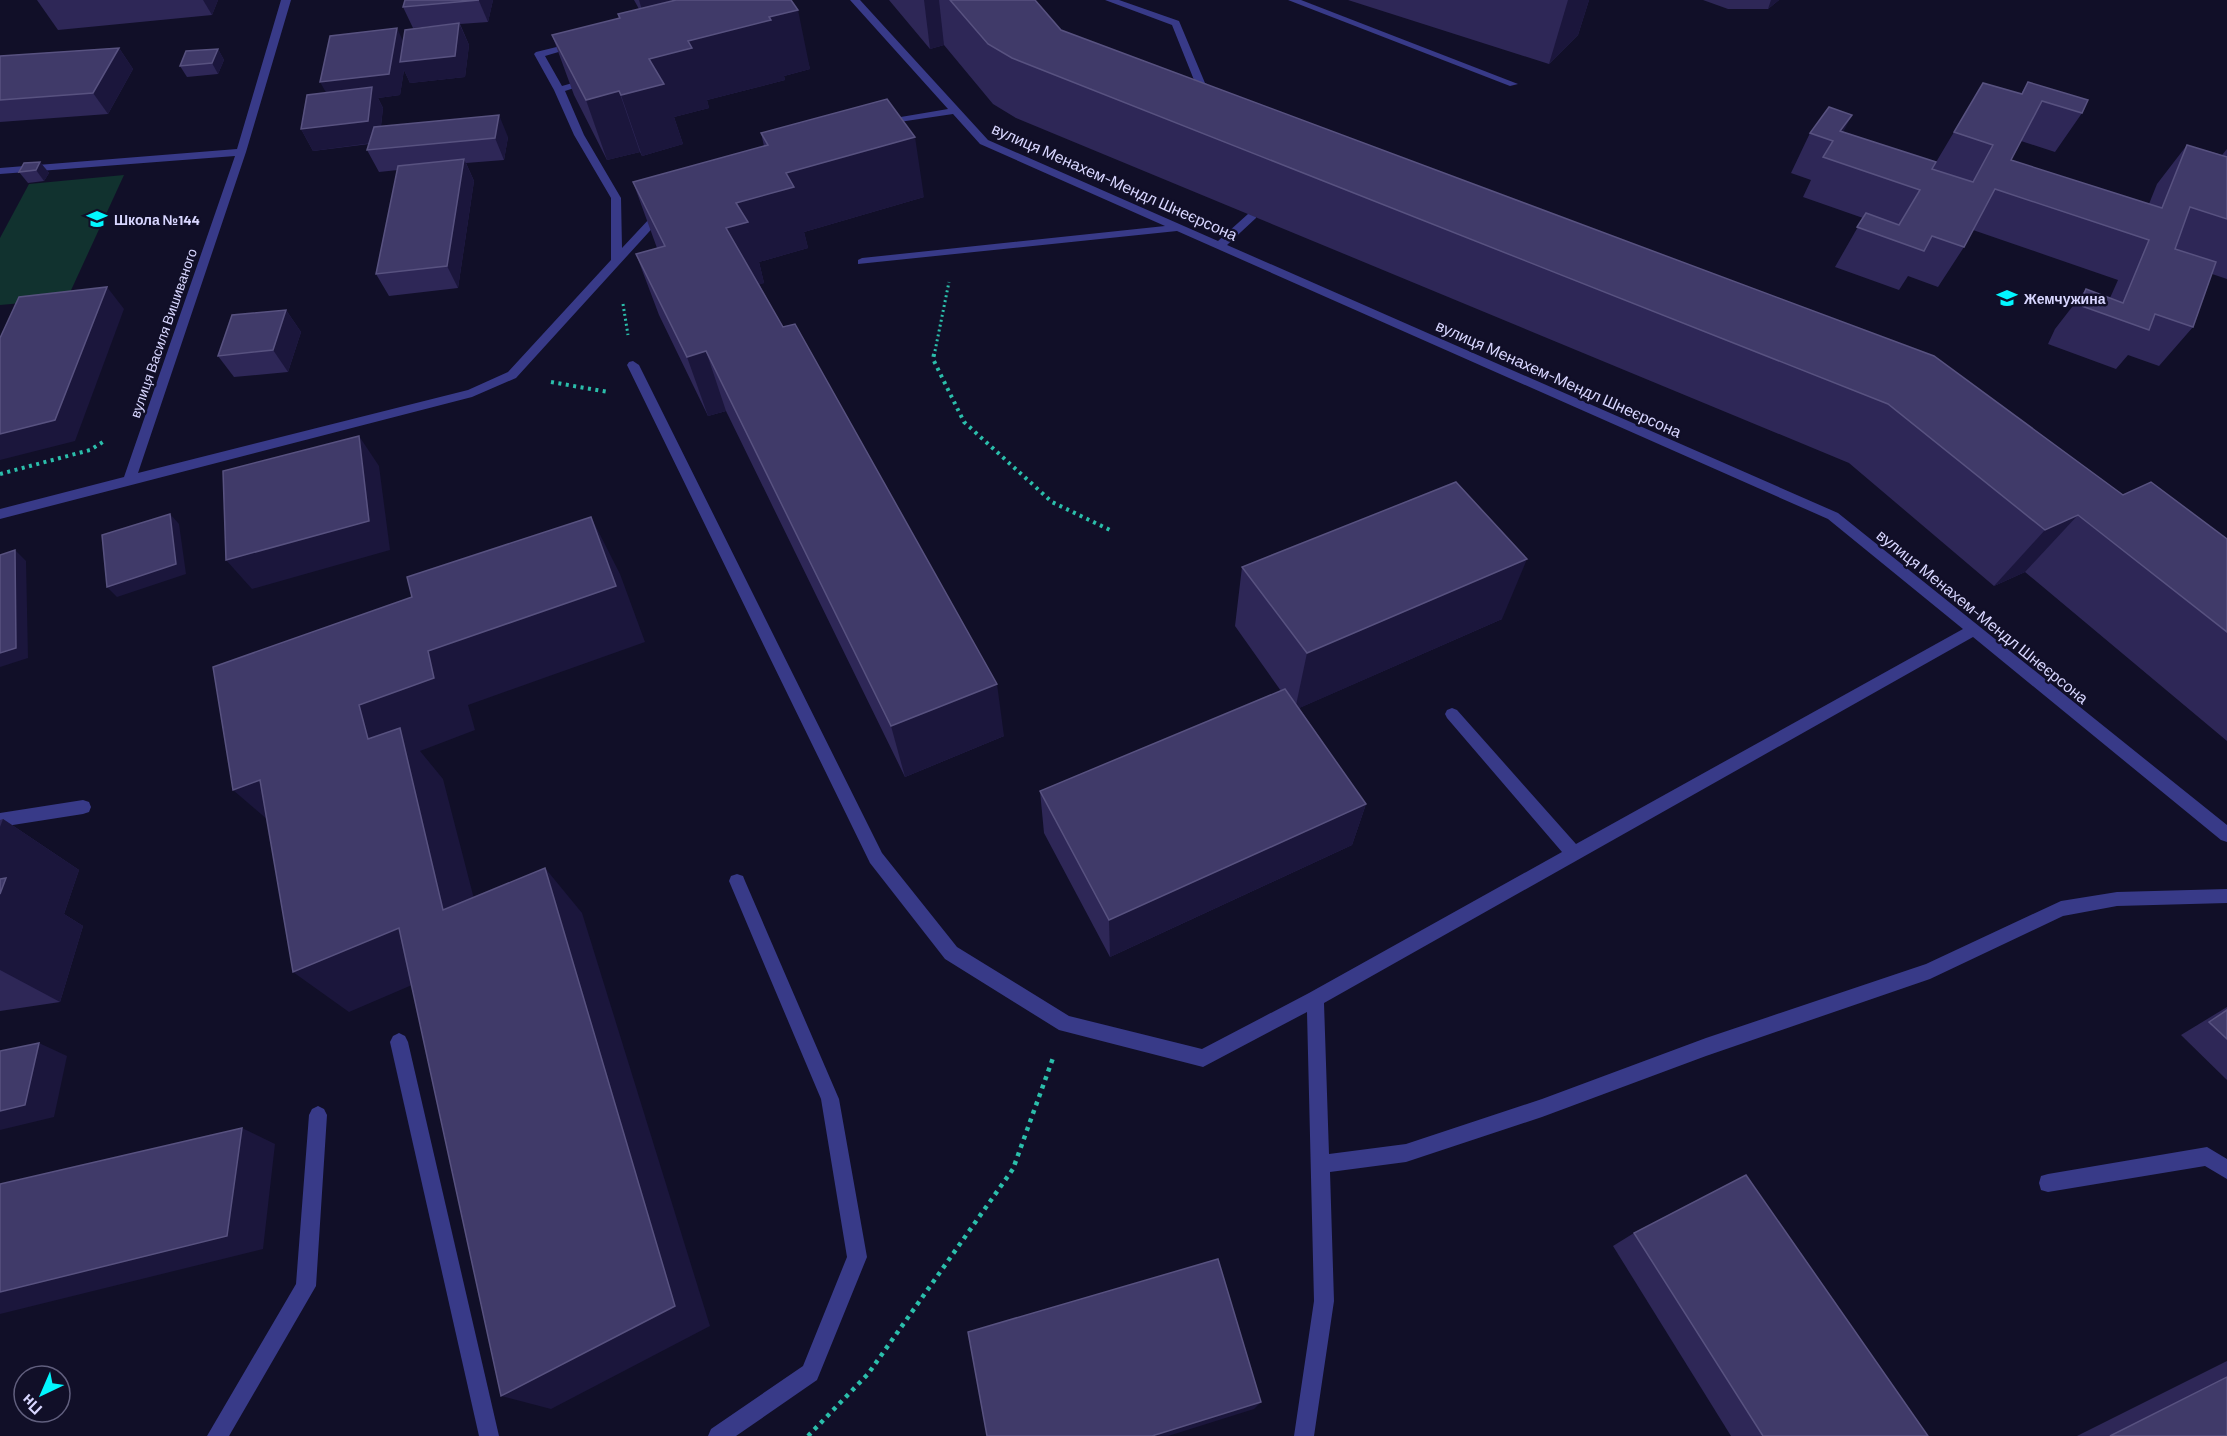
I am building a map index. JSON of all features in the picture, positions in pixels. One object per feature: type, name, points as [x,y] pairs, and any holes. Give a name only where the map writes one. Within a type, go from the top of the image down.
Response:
[{"type":"street","name":"вулиця Василя Вишиваного","points":[[129,480],[241,152],[285,0]]},
{"type":"street","name":"вулиця Менахем-Мендл Шнеєрсона","points":[[855,0],[984,142],[1833,516],[2227,835]]},
{"type":"street","points":[[1110,0],[1176,24],[1201,85],[1221,96]]},
{"type":"street","points":[[1293,0],[1513,84]]},
{"type":"street","points":[[584,43],[539,54],[559,90],[579,135],[616,198],[617,262]]},
{"type":"street","points":[[559,90],[602,78]]},
{"type":"street","points":[[873,126],[954,111]]},
{"type":"street","points":[[0,171],[241,152]]},
{"type":"street","points":[[0,514],[472,393],[512,375],[654,220],[673,210]]},
{"type":"street","points":[[1219,246],[1252,216]]},
{"type":"street","points":[[862,262],[1178,228]]},
{"type":"street","points":[[633,365],[876,858],[951,953],[1065,1024],[1203,1058],[1315,999],[1973,630]]},
{"type":"street","points":[[1452,714],[1574,854]]},
{"type":"street","points":[[0,820],[83,807]]},
{"type":"street","points":[[718,1436],[810,1373],[857,1257],[830,1099],[737,881]]},
{"type":"street","points":[[1320,1164],[1407,1153],[1542,1108],[1706,1047],[1930,970],[2061,909],[2117,899],[2227,896]]},
{"type":"street","points":[[1304,1436],[1324,1301],[1315,999]]},
{"type":"street","points":[[399,1042],[489,1436]]},
{"type":"street","points":[[217,1436],[306,1286],[318,1115]]},
{"type":"street","points":[[2048,1183],[2206,1156],[2227,1170]]},
{"type":"path","points":[[954,253],[933,359],[964,423],[1052,502],[1110,530]]},
{"type":"path","points":[[617,262],[633,365]]},
{"type":"path","points":[[512,375],[650,399]]},
{"type":"path","points":[[0,474],[90,450],[107,439]]},
{"type":"path","points":[[808,1436],[868,1374],[1013,1169],[1065,1024]]},
{"type":"green space","points":[[124,175],[67,299],[0,305],[0,238],[29,184]]},
{"type":"building","points":[[405,0],[479,0],[403,7]]},
{"type":"building","points":[[676,0],[791,0],[798,10],[769,17],[771,20],[688,41],[692,48],[649,59],[664,84],[621,95],[619,91],[586,100],[552,35],[620,18],[618,14]]},
{"type":"building","points":[[950,0],[1035,0],[1061,30],[1934,356],[2123,495],[2151,482],[2227,539],[2227,632],[2078,515],[2045,530],[1888,404],[1012,58],[988,44]]},
{"type":"building","points":[[459,23],[455,56],[400,62],[405,30]]},
{"type":"building","points":[[397,28],[389,74],[320,82],[330,36]]},
{"type":"building","points":[[119,48],[93,93],[0,100],[0,56]]},
{"type":"building","points":[[218,49],[212,63],[180,66],[186,51]]},
{"type":"building","points":[[2028,82],[2088,100],[2082,113],[2042,101],[2011,160],[2162,208],[2187,145],[2227,157],[2227,219],[2190,207],[2175,249],[2216,262],[2193,327],[2155,314],[2149,330],[2079,305],[2086,289],[2123,303],[2149,240],[1995,189],[1964,247],[1932,236],[1924,251],[1857,227],[1866,213],[1899,225],[1920,190],[1823,157],[1833,141],[1810,133],[1829,107],[1852,115],[1840,131],[1936,162],[1932,169],[1973,182],[1993,145],[1954,132],[1983,83],[2022,94]]},
{"type":"building","points":[[372,87],[368,121],[301,129],[307,95]]},
{"type":"building","points":[[887,99],[915,137],[786,173],[794,187],[736,203],[748,222],[726,228],[783,327],[795,324],[997,684],[891,726],[706,351],[687,357],[636,254],[665,246],[633,182],[768,145],[761,133]]},
{"type":"building","points":[[499,115],[495,138],[367,150],[374,127]]},
{"type":"building","points":[[464,159],[447,266],[376,274],[398,166]]},
{"type":"building","points":[[40,162],[36,170],[19,172],[24,163]]},
{"type":"building","points":[[107,287],[55,420],[0,434],[0,338],[19,297]]},
{"type":"building","points":[[286,310],[273,350],[218,356],[232,315]]},
{"type":"building","points":[[359,436],[369,521],[226,560],[223,471]]},
{"type":"building","points":[[1456,482],[1527,559],[1307,653],[1242,567]]},
{"type":"building","points":[[170,514],[176,564],[107,587],[102,535]]},
{"type":"building","points":[[591,517],[616,586],[428,651],[434,678],[359,705],[368,739],[400,728],[443,910],[545,868],[675,1306],[501,1396],[399,928],[293,972],[260,780],[233,790],[213,667],[412,597],[407,577]]},
{"type":"building","points":[[15,550],[16,648],[0,653],[0,555]]},
{"type":"building","points":[[1285,689],[1366,804],[1109,920],[1040,791]]},
{"type":"building","points":[[6,878],[0,894],[0,879]]},
{"type":"building","points":[[2227,1010],[2227,1039],[2209,1022]]},
{"type":"building","points":[[39,1043],[25,1105],[0,1111],[0,1051]]},
{"type":"building","points":[[242,1128],[227,1236],[0,1292],[0,1184]]},
{"type":"building","points":[[1746,1175],[1928,1436],[1763,1436],[1634,1233]]},
{"type":"building","points":[[1218,1259],[1261,1402],[1152,1436],[987,1436],[968,1332]]},
{"type":"building","points":[[2227,1377],[2227,1436],[2110,1436]]},
{"type":"place","name":"Школа №144","points":[[97,219]]},
{"type":"place","name":"Жемчужина","points":[[2007,298]]}]
